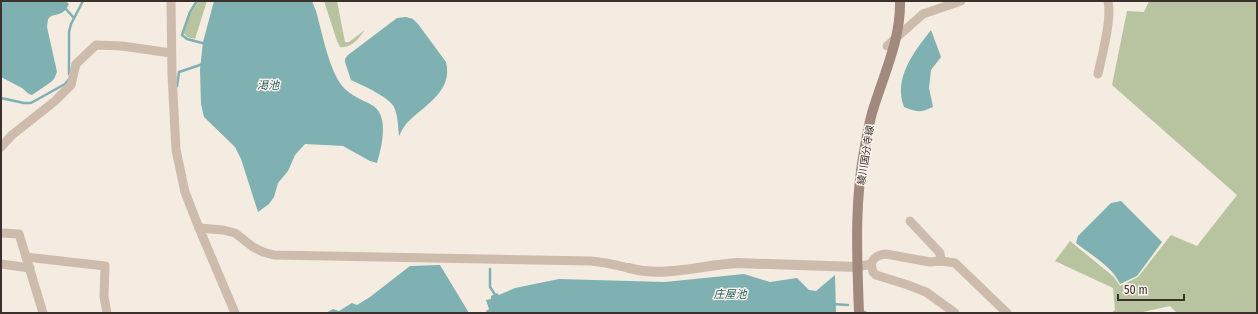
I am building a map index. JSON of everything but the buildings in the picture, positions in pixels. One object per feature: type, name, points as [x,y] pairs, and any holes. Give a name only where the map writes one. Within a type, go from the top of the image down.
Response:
[{"type":"main road","name":"綾川国分寺線","points":[[859,313],[857,220],[860,178],[872,113],[896,40],[900,18],[900,1]]},
{"type":"street","points":[[171,1],[171,53],[176,150],[185,192],[235,313]]},
{"type":"street","points":[[887,46],[896,40],[923,14],[961,1]]},
{"type":"street","points":[[1098,74],[1108,20],[1108,1]]},
{"type":"street","points":[[1,147],[12,135],[71,85],[76,64],[96,45],[122,46],[171,53]]},
{"type":"street","points":[[910,221],[940,252],[941,261]]},
{"type":"street","points":[[199,228],[224,230],[235,233],[253,247],[274,255],[591,261],[641,271],[654,272],[736,263],[857,267],[870,264],[873,259],[879,255],[886,254],[930,262],[941,261],[955,263],[1007,313]]},
{"type":"street","points":[[1,233],[19,234],[43,313]]},
{"type":"street","points":[[26,257],[105,266],[104,297],[107,313]]},
{"type":"street","points":[[1,264],[30,268]]},
{"type":"street","points":[[870,264],[876,275],[926,292],[955,313]]},
{"type":"green space","points":[[199,1],[207,1],[195,39],[187,37],[184,33],[187,20]]},
{"type":"green space","points":[[324,1],[337,1],[345,42],[349,42],[365,30],[351,45],[340,47]]},
{"type":"green space","points":[[1149,1],[1257,1],[1257,313],[1177,313],[1170,306],[1138,313],[1111,313],[1115,310],[1113,288],[1055,261],[1070,241],[1114,277],[1120,286],[1138,277],[1171,235],[1197,246],[1237,195],[1112,85],[1127,11],[1144,12]]},
{"type":"water","points":[[1,1],[65,1],[69,4],[60,14],[51,16],[48,19],[47,27],[57,72],[51,82],[32,95],[1,77]]},
{"type":"water","name":"渇池","points":[[214,1],[312,1],[332,67],[340,83],[350,93],[372,105],[379,112],[383,124],[383,130],[377,163],[370,161],[343,146],[305,144],[295,155],[288,171],[278,183],[274,197],[269,204],[258,212],[241,159],[235,147],[204,117],[201,104],[200,69],[203,42]]},
{"type":"water","points":[[406,17],[413,19],[418,24],[446,62],[447,72],[446,81],[437,96],[408,122],[399,136],[397,117],[394,107],[381,95],[351,80],[345,59],[348,55],[397,18]]},
{"type":"water","points":[[931,30],[941,57],[931,70],[929,88],[933,107],[921,111],[915,111],[904,107],[901,96],[901,86],[903,76],[912,56]]},
{"type":"water","points":[[1121,201],[1162,242],[1137,276],[1120,284],[1107,266],[1076,243],[1078,236],[1111,203]]},
{"type":"water","points":[[440,265],[469,313],[326,313],[333,309],[339,311],[352,303],[357,305],[370,297],[410,266]]},
{"type":"water","name":"庄屋池","points":[[744,274],[770,282],[797,278],[809,290],[816,291],[835,275],[836,313],[487,313],[486,311],[489,309],[486,300],[491,299],[491,296],[497,293],[499,295],[515,288],[559,279],[665,282]]},
{"type":"waterway","points":[[69,74],[69,32],[71,24],[83,1]]},
{"type":"waterway","points":[[197,1],[190,12],[182,35],[187,39],[206,44]]},
{"type":"waterway","points":[[65,8],[74,18]]},
{"type":"waterway","points":[[177,86],[179,72],[203,64]]},
{"type":"waterway","points":[[1,98],[31,103],[65,84],[69,79]]},
{"type":"waterway","points":[[490,269],[490,287],[496,296]]},
{"type":"waterway","points":[[832,304],[848,305]]}]
